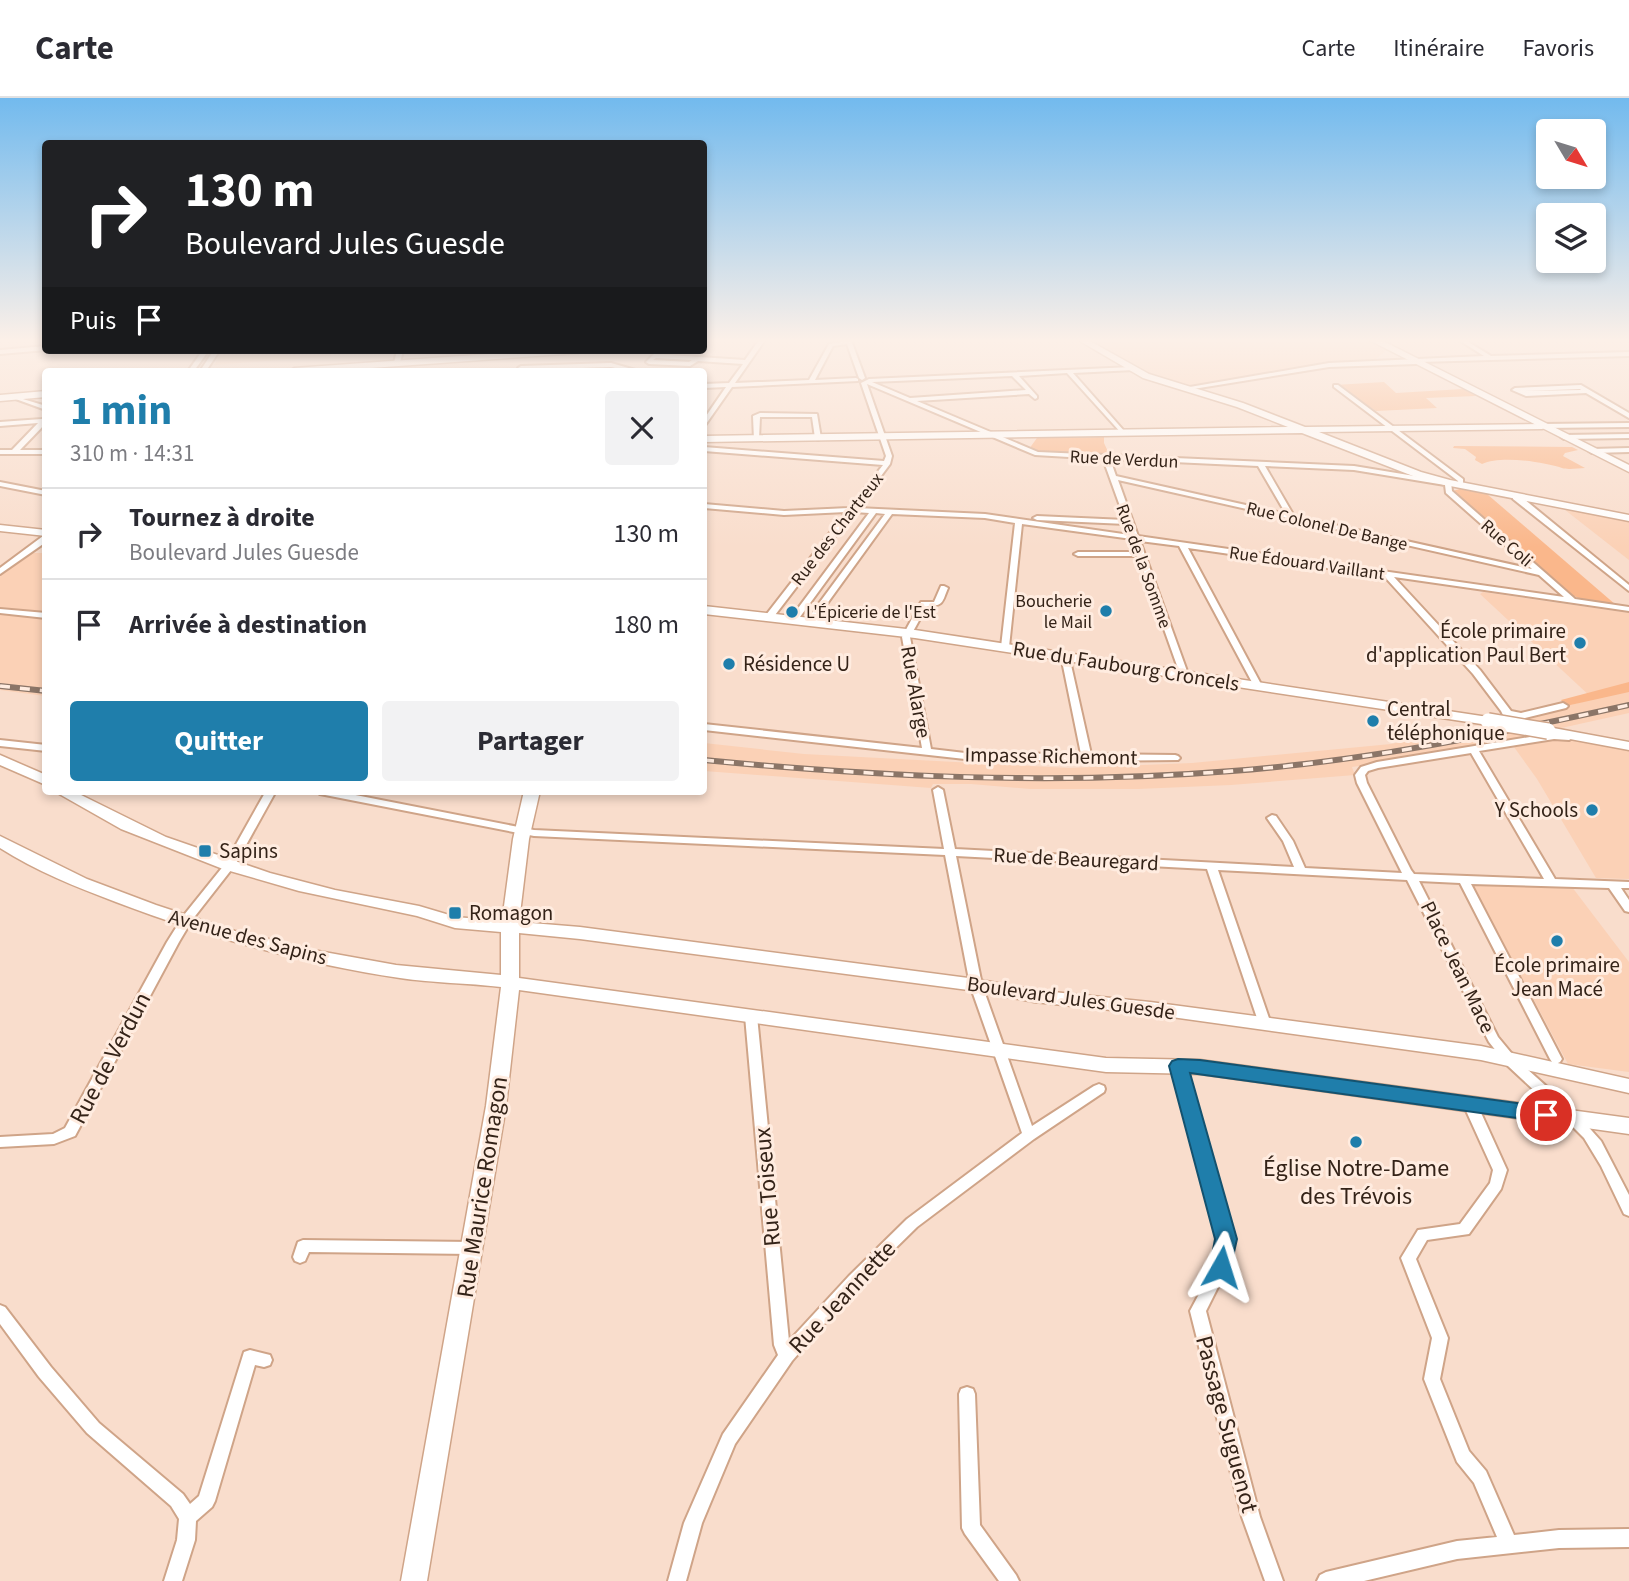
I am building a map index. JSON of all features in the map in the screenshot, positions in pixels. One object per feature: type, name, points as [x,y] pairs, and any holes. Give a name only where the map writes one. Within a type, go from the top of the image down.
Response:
[{"type":"main road","points":[[1509,409],[1628,468]]},
{"type":"street","name":"Rue des Chartreux","points":[[769,617],[887,463],[890,456],[874,409]]},
{"type":"street","name":"Rue de Verdun","points":[[929,409],[1037,454],[1261,465],[1393,468]]},
{"type":"street","points":[[1103,409],[1124,433]]},
{"type":"street","points":[[1247,409],[1306,430],[1393,468],[1449,484],[1629,519]]},
{"type":"street","points":[[1369,409],[1461,480],[1461,486]]},
{"type":"street","points":[[756,439],[756,416],[760,415],[815,415],[818,438]]},
{"type":"street","points":[[0,424],[42,421]]},
{"type":"street","points":[[13,452],[42,424]]},
{"type":"street","points":[[1615,425],[1629,435]]},
{"type":"street","points":[[707,440],[1629,425]]},
{"type":"street","points":[[1564,437],[1629,435]]},
{"type":"street","points":[[707,449],[887,463]]},
{"type":"street","points":[[1592,451],[1629,450]]},
{"type":"street","points":[[0,453],[42,452]]},
{"type":"street","name":"Rue de la Somme","points":[[1106,458],[1184,674]]},
{"type":"street","points":[[1261,465],[1291,517]]},
{"type":"street","name":"Rue Colonel De Bange","points":[[1112,477],[1543,574]]},
{"type":"street","points":[[0,484],[42,492]]},
{"type":"street","name":"Rue Coli","points":[[1449,484],[1448,492],[1573,601]]},
{"type":"street","points":[[1516,497],[1629,589]]},
{"type":"street","name":"Rue Édouard Vaillant","points":[[707,506],[784,513],[875,510],[1128,522]]},
{"type":"street","points":[[794,619],[875,510]]},
{"type":"street","points":[[810,621],[891,511]]},
{"type":"street","name":"Rue Édouard Vaillant","points":[[985,516],[1629,609]]},
{"type":"street","points":[[1005,646],[1018,522]]},
{"type":"street","points":[[0,528],[42,535]]},
{"type":"street","points":[[0,564],[42,537]]},
{"type":"street","points":[[0,572],[42,537]]},
{"type":"street","points":[[1183,546],[1258,686]]},
{"type":"street","points":[[1078,554],[1140,554]]},
{"type":"street","points":[[1387,575],[1510,719],[1563,706]]},
{"type":"street","points":[[906,632],[924,604],[937,604],[944,588]]},
{"type":"street","points":[[0,609],[42,610]]},
{"type":"street","points":[[0,609],[42,615]]},
{"type":"street","name":"Rue du Faubourg Croncels","points":[[707,610],[906,632],[1488,721],[1510,719],[1534,737],[1571,735]]},
{"type":"street","name":"Rue Alarge","points":[[906,632],[908,657],[927,752]]},
{"type":"street","points":[[1065,656],[1087,758]]},
{"type":"street","name":"Impasse Richemont","points":[[707,727],[965,756],[1175,758]]},
{"type":"street","points":[[1571,735],[1629,741]]},
{"type":"street","points":[[1571,735],[1629,746]]},
{"type":"street","points":[[1534,737],[1474,750],[1551,882]]},
{"type":"street","points":[[0,743],[42,748]]},
{"type":"street","name":"Place Jean Mace","points":[[1474,750],[1377,765],[1364,769],[1360,775],[1362,783],[1504,1057],[1573,1119],[1597,1145],[1629,1210]]},
{"type":"street","points":[[0,759],[42,780]]},
{"type":"street","points":[[938,790],[976,985],[1029,1135]]},
{"type":"street","points":[[70,795],[141,832],[230,865]]},
{"type":"street","points":[[186,922],[230,865],[269,795]]},
{"type":"street","name":"Rue de Beauregard","points":[[342,795],[523,832],[1464,880],[1629,885]]},
{"type":"street","points":[[385,803],[388,795]]},
{"type":"street","name":"Rue Maurice Romagon","points":[[414,1581],[496,1106],[511,983],[510,926],[523,832],[531,795]]},
{"type":"street","points":[[1272,818],[1288,841],[1301,870]]},
{"type":"street","name":"Avenue des Sapins","points":[[0,841],[55,872],[186,922],[339,961],[442,977],[511,983]]},
{"type":"street","name":"Boulevard Jules Guesde","points":[[230,865],[335,895],[419,911],[441,919],[976,985],[1034,996],[1504,1057],[1629,1086]]},
{"type":"street","points":[[1211,866],[1265,1024]]},
{"type":"street","name":"Place Jean Mace","points":[[1464,880],[1556,1059]]},
{"type":"street","points":[[1613,885],[1629,908]]},
{"type":"street","name":"Rue de Verdun","points":[[0,1142],[54,1139],[70,1132],[186,922]]},
{"type":"street","points":[[511,983],[1116,1066],[1200,1067],[1629,1126]]},
{"type":"street","name":"Rue Toiseux","points":[[751,1016],[782,1345],[786,1356]]},
{"type":"street","name":"Passage Suguenot","points":[[1178,1066],[1226,1239],[1221,1267],[1198,1311],[1251,1517],[1274,1581]]},
{"type":"street","name":"Rue Jeannette","points":[[677,1581],[693,1523],[730,1439],[786,1356],[854,1280],[912,1223],[1029,1135],[1099,1089]]},
{"type":"street","points":[[1470,1104],[1500,1170],[1496,1185],[1464,1230],[1423,1234],[1408,1258],[1440,1338],[1432,1380],[1464,1457],[1480,1477],[1509,1543]]},
{"type":"street","points":[[300,1257],[303,1246],[472,1248]]},
{"type":"street","points":[[0,1312],[45,1372],[93,1428],[177,1500],[188,1517],[186,1540],[173,1581]]},
{"type":"street","points":[[188,1517],[206,1501],[250,1357],[264,1360]]},
{"type":"street","points":[[967,1394],[971,1528],[1010,1581]]},
{"type":"street","points":[[1326,1581],[1457,1550],[1559,1539],[1629,1538]]},
{"type":"shaded area","points":[[1373,409],[1412,409],[1376,411]]},
{"type":"shaded area","points":[[1104,437],[1110,456],[1042,453],[1029,449],[1037,438]]},
{"type":"shaded area","points":[[1572,447],[1578,450],[1563,456],[1585,468],[1564,469],[1511,460],[1482,464],[1465,449],[1453,448]]},
{"type":"shaded area","points":[[1460,489],[1487,494],[1616,605],[1574,596],[1452,491]]},
{"type":"shaded area","points":[[1560,506],[1629,519],[1629,560]]},
{"type":"shaded area","points":[[28,553],[42,553],[42,696],[0,690],[0,573]]},
{"type":"shaded area","points":[[1483,592],[1629,613],[1629,713],[1443,754],[1352,767],[1355,775],[1231,785],[1138,789],[1030,789],[933,784],[931,788],[707,771],[707,743],[804,754],[1069,768],[1192,763],[1391,744],[1524,717],[1621,692],[1592,698],[1480,594]]},
{"type":"shaded area","points":[[1629,682],[1629,692],[1566,706],[1561,700]]},
{"type":"shaded area","name":"Y Schools","points":[[1563,739],[1629,751],[1629,879],[1596,878],[1537,779],[1514,747]]},
{"type":"shaded area","name":"École primaire Jean Macé","points":[[1472,884],[1572,887],[1629,962],[1629,1072],[1568,1064]]},
{"type":"railway","points":[[0,686],[42,691]]},
{"type":"railway","points":[[707,760],[902,775],[1034,778],[1166,775],[1332,761],[1481,736],[1629,705]]},
{"type":"place","name":"Boucherie le Mail","points":[[1106,611]]},
{"type":"place","name":"L'Épicerie de l'Est","points":[[792,612]]},
{"type":"place","name":"École primaire d'application Paul Bert","points":[[1580,643]]},
{"type":"place","name":"Résidence U","points":[[729,664]]},
{"type":"place","name":"Central téléphonique","points":[[1373,721]]},
{"type":"place","name":"Y Schools","points":[[1592,810]]},
{"type":"place","name":"Sapins","points":[[205,851]]},
{"type":"place","name":"Romagon","points":[[455,913]]},
{"type":"place","name":"École primaire Jean Macé","points":[[1557,941]]},
{"type":"place","name":"Église Notre-Dame des Trévois","points":[[1356,1142]]},
{"type":"route","points":[[1221,1267],[1226,1239],[1178,1066],[1546,1115]]}]
